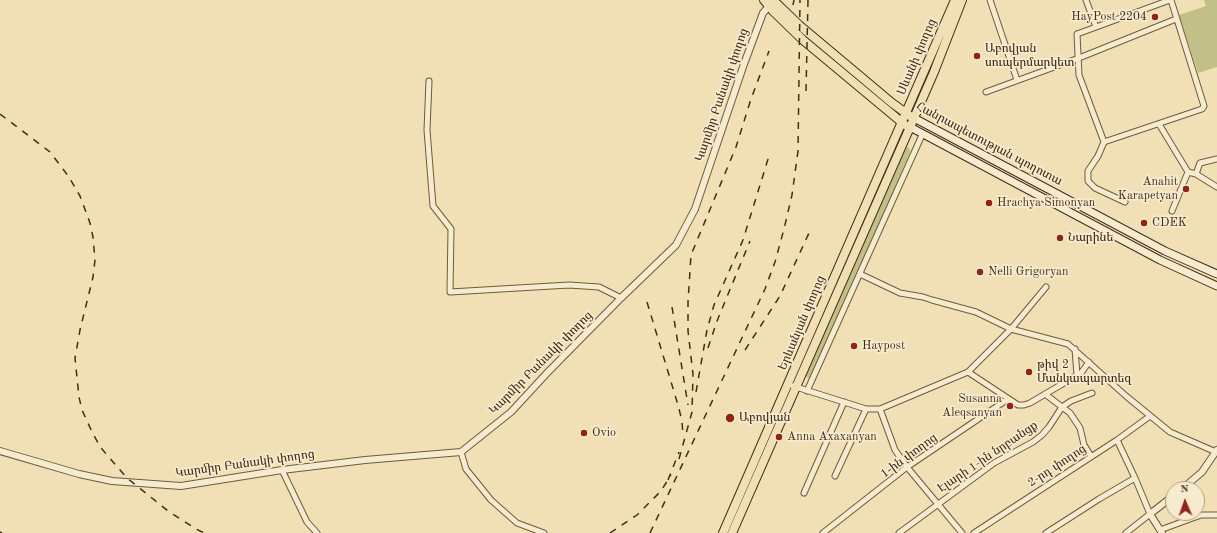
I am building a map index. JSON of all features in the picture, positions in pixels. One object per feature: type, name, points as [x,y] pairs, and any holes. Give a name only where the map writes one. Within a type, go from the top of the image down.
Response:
[{"type":"main road","name":"Սևանի փողոց","points":[[901,122],[955,0]]},
{"type":"main road","name":"Սևանի փողոց","points":[[910,128],[962,0]]},
{"type":"main road","name":"Հանրապետության պողոտա","points":[[771,4],[799,25],[892,103],[914,118],[1165,251],[1217,274]]},
{"type":"main road","name":"Հանրապետության պողոտա","points":[[771,4],[804,40],[910,128],[1160,260],[1217,286]]},
{"type":"main road","name":"Երևանյան փողոց","points":[[732,533],[901,122]]},
{"type":"main road","name":"Երևանյան փողոց","points":[[723,533],[910,128]]},
{"type":"street","points":[[990,0],[1017,80]]},
{"type":"street","points":[[1086,0],[1096,28]]},
{"type":"street","points":[[1104,142],[1202,109],[1204,106],[1170,0],[1077,34],[1076,36],[1079,58],[1079,75],[1104,142],[1098,156],[1088,171],[1088,181],[1095,188],[1125,202]]},
{"type":"street","name":"Կարմիր Բանակի փողոց","points":[[0,451],[79,474],[112,481],[181,486],[282,470],[365,460],[461,452],[511,412],[621,298],[676,245],[695,210],[744,64],[763,13],[771,4]]},
{"type":"street","points":[[986,92],[1079,58],[1176,19]]},
{"type":"street","points":[[429,81],[427,130],[433,206],[451,229],[450,292],[569,285],[599,287],[621,298]]},
{"type":"street","points":[[1159,124],[1188,172],[1196,174],[1217,187]]},
{"type":"street","points":[[807,391],[922,135]]},
{"type":"street","points":[[1196,174],[1200,163],[1217,159]]},
{"type":"street","points":[[1172,211],[1188,172]]},
{"type":"street","points":[[860,274],[900,293],[924,297],[976,312],[1011,328],[1068,344],[1126,396],[1170,432],[1216,451],[1202,472],[1191,481]]},
{"type":"street","points":[[792,385],[866,409],[880,409],[968,372],[1011,328],[1046,287]]},
{"type":"street","points":[[1075,350],[1077,375]]},
{"type":"street","points":[[968,372],[1008,399],[1024,405],[1030,404],[1077,375],[1086,368],[1089,362]]},
{"type":"street","points":[[1062,407],[1071,401],[1092,393]]},
{"type":"street","points":[[1045,394],[1070,413],[1080,428],[1084,445],[1091,456]]},
{"type":"street","name":"1-ին փողոց","points":[[823,533],[907,468],[1008,399]]},
{"type":"street","points":[[804,492],[844,402]]},
{"type":"street","name":"Էլարի 1-ին նրբանցք","points":[[899,533],[994,463],[1033,442],[1049,428],[1062,407]]},
{"type":"street","points":[[835,476],[866,409]]},
{"type":"street","points":[[880,409],[895,450],[907,468],[962,533]]},
{"type":"street","name":"2-րդ փողոց","points":[[974,533],[1117,440],[1150,416]]},
{"type":"street","points":[[1117,440],[1150,514],[1161,532],[1201,515],[1217,515]]},
{"type":"street","points":[[461,452],[466,469],[491,500],[518,523],[544,533]]},
{"type":"street","points":[[1210,461],[1217,460]]},
{"type":"street","points":[[282,470],[307,522],[318,533]]},
{"type":"street","points":[[1046,533],[1135,478]]},
{"type":"street","points":[[1126,533],[1165,502]]},
{"type":"shaded area","points":[[1204,0],[1217,0],[1217,67],[1198,73],[1179,15],[1206,6]]},
{"type":"shaded area","points":[[909,147],[910,152],[814,375],[808,378],[806,373],[905,148]]},
{"type":"railway","points":[[793,5],[794,0]]},
{"type":"railway","points":[[650,533],[765,289],[775,262],[792,195],[798,151],[800,0]]},
{"type":"railway","points":[[806,91],[808,0]]},
{"type":"railway","points":[[679,459],[692,412],[693,374],[688,331],[691,255],[736,147],[751,99],[769,51]]},
{"type":"railway","points":[[0,114],[50,152],[69,177],[80,196],[90,223],[95,260],[93,277],[75,358],[79,397],[82,410],[93,434],[101,448],[127,478],[168,511],[204,533]]},
{"type":"railway","points":[[696,392],[707,330],[714,305],[743,240],[769,156]]},
{"type":"railway","points":[[745,350],[780,296],[809,233]]},
{"type":"railway","points":[[708,348],[717,321],[750,241]]},
{"type":"railway","points":[[647,302],[678,405],[682,421],[683,437]]},
{"type":"railway","points":[[672,307],[688,405]]},
{"type":"railway","points":[[668,480],[679,452]]},
{"type":"railway","points":[[610,533],[637,515],[661,491],[671,475]]},
{"type":"place","name":"HayPost 2204","points":[[1155,17]]},
{"type":"place","name":"Աբովյան սուպերմարկետ","points":[[977,56]]},
{"type":"place","name":"Anahit Karapetyan","points":[[1186,189]]},
{"type":"place","name":"Hrachya Simonyan","points":[[989,203]]},
{"type":"place","name":"CDEK","points":[[1144,223]]},
{"type":"place","name":"Նարինե","points":[[1060,238]]},
{"type":"place","name":"Nelli Grigoryan","points":[[980,272]]},
{"type":"place","name":"Haypost","points":[[854,346]]},
{"type":"place","name":"թիվ 2 Մանկապարտեզ","points":[[1029,372]]},
{"type":"place","name":"Susanna Aleqsanyan","points":[[1010,406]]},
{"type":"place","name":"Աբովյան","points":[[730,418]]},
{"type":"place","name":"Ovio","points":[[584,433]]},
{"type":"place","name":"Anna Axaxanyan","points":[[779,437]]}]
